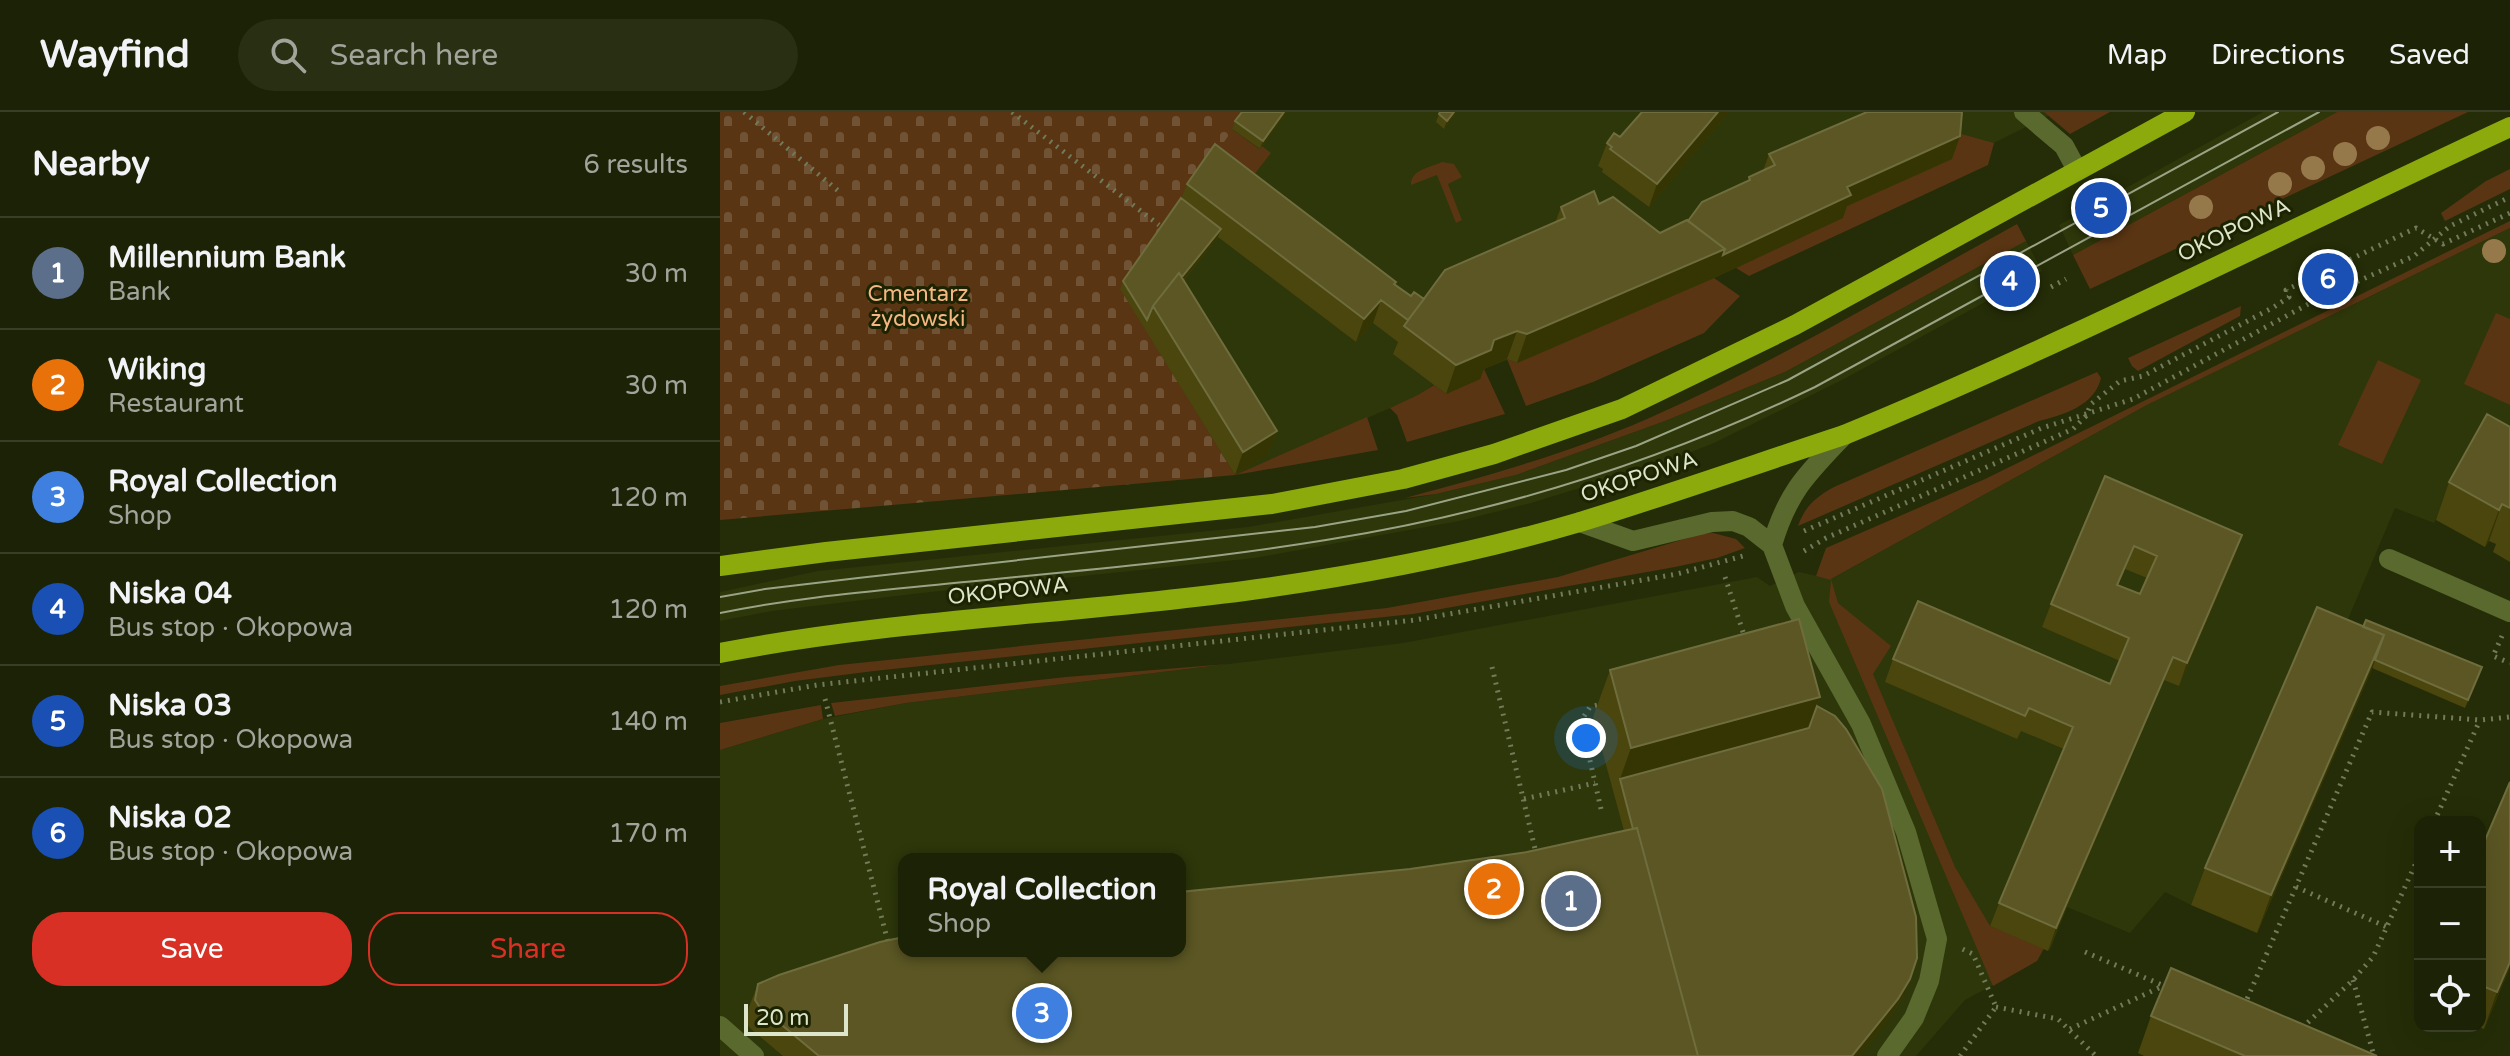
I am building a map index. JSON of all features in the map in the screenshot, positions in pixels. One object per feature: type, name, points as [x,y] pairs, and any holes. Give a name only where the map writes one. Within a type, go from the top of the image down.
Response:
[{"type":"main road","points":[[720,566],[1272,504],[1450,467],[1529,443],[1622,409],[1795,325],[2185,112]]},
{"type":"main road","name":"OKOPOWA","points":[[720,653],[801,637],[1277,586],[1493,545],[1580,522],[1844,435],[2091,324],[2510,127]]},
{"type":"street","points":[[2024,112],[2064,146],[2077,170]]},
{"type":"street","points":[[1772,545],[1795,488],[1844,435]]},
{"type":"street","points":[[1580,522],[1633,541],[1712,522],[1733,521],[1749,527],[1772,545],[1795,606],[1861,724],[1906,832],[1937,939],[1929,981],[1914,1018],[1887,1056]]},
{"type":"street","points":[[2389,559],[2507,621]]},
{"type":"street","points":[[1834,711],[1842,690]]},
{"type":"street","points":[[720,1026],[754,1056]]},
{"type":"path","points":[[744,112],[842,194]]},
{"type":"path","points":[[1012,112],[1159,225]]},
{"type":"path","points":[[1794,536],[2042,428],[2133,399],[2314,301],[2414,256],[2460,220],[2510,197]]},
{"type":"path","points":[[1793,557],[1826,538],[2073,429],[2086,416],[2091,404],[2120,381],[2143,376],[2274,307],[2289,297],[2286,290],[2416,228],[2443,244],[2510,213]]},
{"type":"path","points":[[2051,287],[2066,279]]},
{"type":"path","points":[[720,702],[817,685],[1415,620],[1677,574],[1752,553]]},
{"type":"path","points":[[1725,577],[1748,647]]},
{"type":"path","points":[[2507,621],[2493,656],[2510,663]]},
{"type":"path","points":[[1492,667],[1538,861]]},
{"type":"path","points":[[825,699],[891,954]]},
{"type":"path","points":[[1601,809],[1581,721],[1590,707],[1605,703]]},
{"type":"path","points":[[2239,1018],[2372,712],[2480,720],[2510,717]]},
{"type":"path","points":[[2437,816],[2480,720]]},
{"type":"path","points":[[1524,799],[1595,783]]},
{"type":"path","points":[[2300,1030],[2373,957],[2414,867]]},
{"type":"path","points":[[2296,887],[2387,927]]},
{"type":"path","points":[[1937,939],[1973,954],[1996,1007]]},
{"type":"path","points":[[2085,952],[2176,991]]},
{"type":"path","points":[[2353,980],[2374,1056]]},
{"type":"path","points":[[2070,1029],[2164,986]]},
{"type":"path","points":[[1996,1007],[2058,1019],[2096,1056]]},
{"type":"path","points":[[1960,1056],[1996,1007]]},
{"type":"shaded area","points":[[1245,112],[2056,112],[1843,218],[1665,299],[1517,363],[1507,360],[1484,369],[1480,379],[1446,394],[1433,385],[1418,396],[1235,475],[1121,289]]},
{"type":"shaded area","points":[[2263,112],[2337,112],[2073,255],[2059,225]]},
{"type":"shaded area","points":[[2510,228],[2510,426],[2491,419],[2434,523],[2395,508],[2332,657],[2303,645],[2191,905],[2165,892],[2130,933],[2067,907],[2050,950],[2044,949],[2037,961],[1965,1000],[1916,1056],[720,1056],[720,750],[823,719],[906,703],[1403,643],[1757,577],[1770,586],[1799,572],[1831,579],[2145,406]]},
{"type":"shaded area","points":[[2026,241],[2042,271],[1844,379],[1714,443],[1671,460],[1531,503],[1459,521],[1255,558],[921,593],[772,611],[720,621],[720,592],[818,571],[1248,527],[1436,494],[1516,475],[1665,421],[1785,372]]},
{"type":"green space","name":"Cmentarz żydowski","points":[[720,112],[1245,112],[1121,289],[1235,475],[720,520]]},
{"type":"green space","points":[[2044,112],[2110,112],[2070,134]]},
{"type":"green space","points":[[2337,112],[2468,112],[2090,289],[2073,255]]},
{"type":"green space","points":[[1232,129],[1259,149],[1262,146],[1271,153],[1250,180],[1210,159]]},
{"type":"green space","points":[[1954,132],[1994,143],[1988,165],[1749,276],[1736,268],[1842,218],[1838,210],[1952,159]]},
{"type":"green space","points":[[1442,162],[1454,164],[1462,177],[1448,184],[1462,220],[1456,223],[1437,175],[1411,185],[1417,172]]},
{"type":"green space","points":[[2510,169],[2510,189],[2445,221],[2441,213],[2486,181]]},
{"type":"green space","points":[[2510,221],[2510,228],[2145,406],[1831,579],[1838,603],[1891,646],[1873,674],[1955,867],[1990,926],[2044,948],[2037,961],[1993,986],[1829,602],[1831,580],[1816,576],[1826,548],[1985,479]]},
{"type":"green space","points":[[2017,224],[2026,241],[1785,372],[1665,421],[1516,475],[1405,498],[1558,453],[1647,419],[1788,350]]},
{"type":"green space","points":[[1714,278],[1740,296],[1704,333],[1593,382],[1526,406],[1507,359],[1517,363]]},
{"type":"green space","points":[[2241,306],[2240,316],[2138,371],[2132,366],[2128,358]]},
{"type":"green space","points":[[2496,313],[2510,319],[2510,405],[2464,384]]},
{"type":"green space","points":[[2378,360],[2421,380],[2382,464],[2338,445]]},
{"type":"green space","points":[[1484,369],[1505,414],[1407,442],[1397,415],[1390,408],[1434,385],[1446,394],[1480,379]]},
{"type":"green space","points":[[2097,372],[2101,378],[2098,387],[2077,407],[1798,526],[1812,503],[1834,487]]},
{"type":"green space","points":[[1367,417],[1378,450],[1235,475]]},
{"type":"green space","points":[[1713,533],[1736,539],[1745,548],[1675,567],[1413,614],[874,671],[720,695],[720,686],[839,665],[1387,608],[1558,577]]},
{"type":"green space","points":[[1228,664],[906,703],[835,716],[831,703],[1066,677]]},
{"type":"green space","points":[[821,705],[823,719],[720,750],[720,723]]},
{"type":"building","points":[[1242,112],[1284,112],[1263,141],[1235,121]]},
{"type":"building","points":[[1440,112],[1454,112],[1447,121]]},
{"type":"building","points":[[1642,112],[1718,112],[1657,184],[1610,149],[1612,147],[1607,143],[1614,133],[1620,137]]},
{"type":"building","points":[[1867,112],[1962,112],[1960,136],[1847,187],[1851,195],[1723,255],[1725,249],[1688,221],[1702,202],[1775,165],[1769,154]]},
{"type":"building","points":[[1215,144],[1396,282],[1394,284],[1411,296],[1414,292],[1424,299],[1408,320],[1381,300],[1364,319],[1187,184]]},
{"type":"building","points":[[1594,191],[1599,204],[1613,197],[1660,233],[1687,220],[1725,249],[1527,334],[1517,331],[1494,340],[1491,350],[1456,365],[1404,326],[1445,270],[1565,218],[1561,207]]},
{"type":"building","points":[[1181,198],[1221,229],[1182,277],[1179,273],[1153,306],[1147,320],[1123,281]]},
{"type":"building","points":[[1179,273],[1277,431],[1243,452],[1153,306]]},
{"type":"building","points":[[2487,414],[2510,427],[2510,508],[2502,504],[2499,510],[2449,482]]},
{"type":"building","points":[[2105,476],[2242,535],[2187,663],[2173,657],[2056,928],[1999,903],[2073,727],[2029,708],[2025,716],[1893,659],[1918,601],[2110,684],[2129,638],[2051,604]],"holes":[[[2134,546],[2157,556],[2140,594],[2117,585]]]},
{"type":"building","points":[[2317,607],[2384,635],[2271,895],[2205,868]]},
{"type":"building","points":[[1799,619],[1820,697],[1631,748],[1610,670]]},
{"type":"building","points":[[2366,620],[2482,667],[2468,700],[2375,660],[2384,635],[2363,627]]},
{"type":"building","points":[[1817,706],[1835,716],[1846,729],[1882,789],[1916,917],[1917,958],[1910,979],[1898,999],[1852,1056],[1698,1056],[1637,828],[1633,829],[1620,779],[1809,728]]},
{"type":"building","points":[[2510,782],[2510,962],[2497,992],[2486,987],[2486,838]]},
{"type":"building","points":[[1637,828],[1698,1056],[819,1056],[755,1000],[758,984],[898,938],[898,957],[1186,957],[1186,891],[1410,869],[1527,852]]},
{"type":"building","points":[[2171,968],[2377,1056],[2245,1056],[2151,1016]]},
{"type":"tram line","points":[[720,597],[858,578],[1315,527],[1406,511],[1566,470],[1636,446],[1788,380],[2278,112]]},
{"type":"tram line","points":[[720,613],[837,595],[1140,564],[1326,540],[1452,515],[1576,482],[1697,439],[1815,387],[2319,112]]},
{"type":"place","name":"Niska 03","points":[[2101,208]]},
{"type":"place","name":"Niska 02","points":[[2328,279]]},
{"type":"place","name":"Niska 04","points":[[2010,281]]},
{"type":"place","name":"Wiking","points":[[1494,889]]},
{"type":"place","name":"Millennium Bank","points":[[1571,901]]},
{"type":"place","name":"Royal Collection","points":[[1042,1013]]}]
